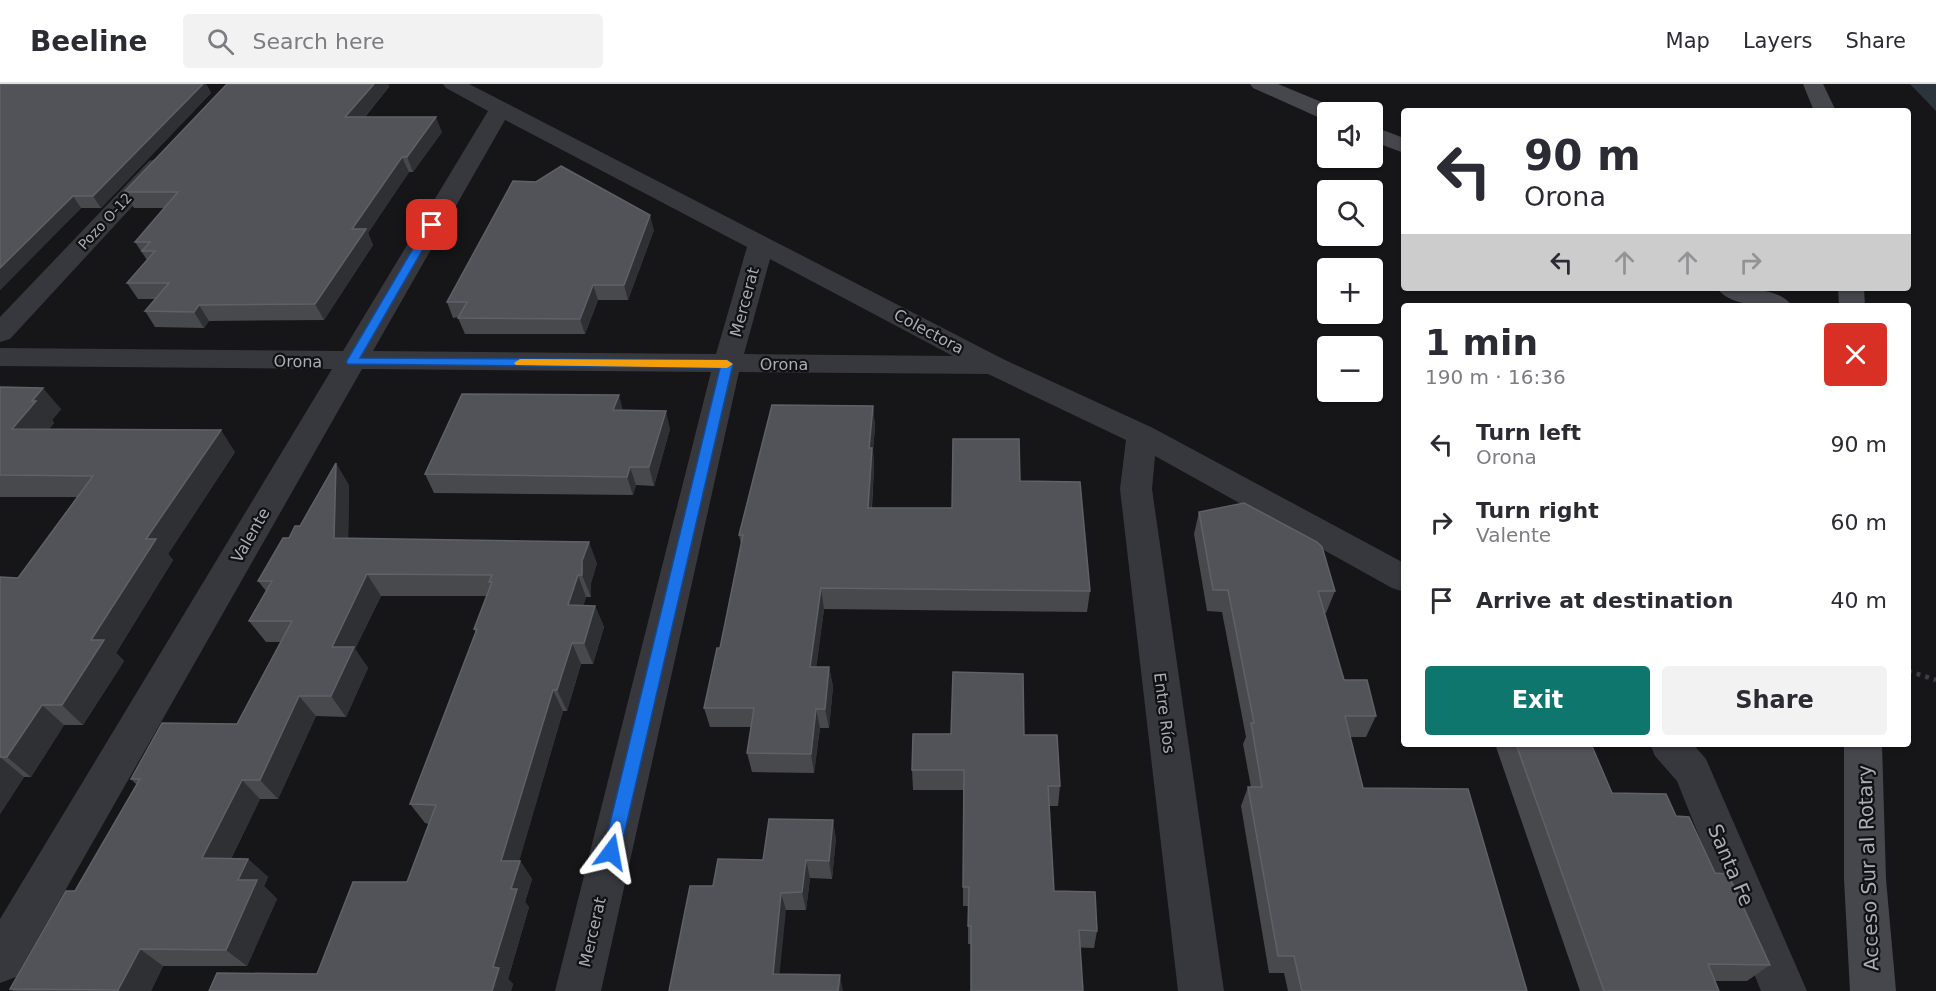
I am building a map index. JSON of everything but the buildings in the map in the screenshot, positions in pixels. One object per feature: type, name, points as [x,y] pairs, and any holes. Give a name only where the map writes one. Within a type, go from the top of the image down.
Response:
[{"type":"street","name":"Colectora","points":[[453,84],[993,364],[1142,435],[1401,577]]},
{"type":"street","points":[[1260,84],[1317,108]]},
{"type":"street","points":[[1813,84],[1824,108]]},
{"type":"street","name":"Valente","points":[[0,962],[500,109]]},
{"type":"street","points":[[1383,137],[1401,145]]},
{"type":"street","name":"Pozo O-12","points":[[0,333],[170,153]]},
{"type":"street","name":"Mercerat","points":[[578,991],[727,364],[761,244]]},
{"type":"street","points":[[1738,291],[1771,303]]},
{"type":"street","name":"Orona","points":[[0,357],[352,362],[993,364]]},
{"type":"street","name":"Entre Ríos","points":[[1142,435],[1136,489],[1201,991]]},
{"type":"street","name":"Santa Fe","points":[[1672,747],[1692,771],[1784,991]]},
{"type":"street","name":"Acceso Sur al Rotary","points":[[1863,747],[1865,879],[1873,991]]},
{"type":"path","points":[[1911,672],[1936,680]]},
{"type":"shaded area","points":[[1910,84],[1936,84],[1936,111]]},
{"type":"slow traffic","points":[[520,363],[727,364]]},
{"type":"route","points":[[432,225],[352,362],[727,364],[611,852]]}]
